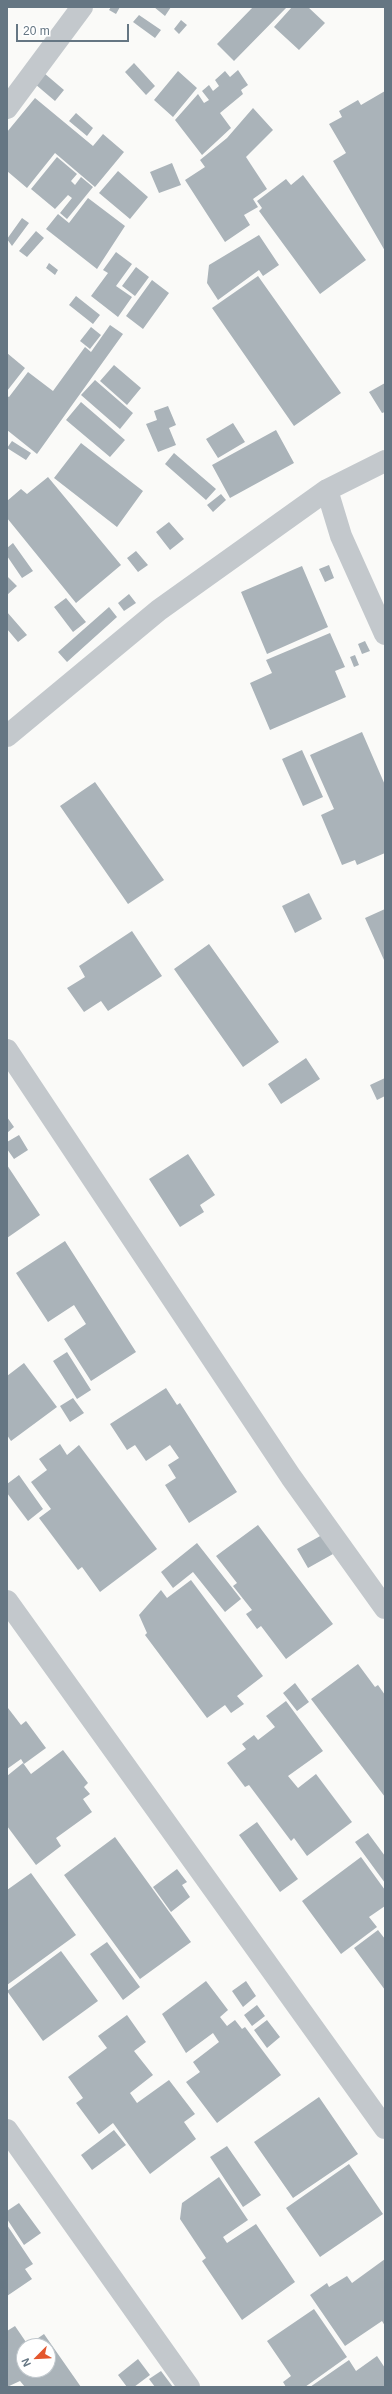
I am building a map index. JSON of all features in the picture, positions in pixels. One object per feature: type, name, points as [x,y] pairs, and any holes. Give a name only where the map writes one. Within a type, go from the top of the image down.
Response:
[{"type":"street","points":[[7,108],[82,7]]},
{"type":"street","points":[[7,736],[159,610],[327,490],[385,461]]},
{"type":"street","points":[[327,490],[340,536],[385,634]]},
{"type":"street","points":[[7,1050],[291,1477],[385,1608]]},
{"type":"street","points":[[7,1601],[385,2128]]},
{"type":"street","points":[[7,2130],[189,2387]]},
{"type":"building","points":[[111,7],[120,7],[116,14],[109,10]]},
{"type":"building","points":[[154,7],[171,7],[165,16]]},
{"type":"building","points":[[253,7],[287,7],[234,61],[217,44]]},
{"type":"building","points":[[292,7],[308,7],[325,23],[299,50],[274,27]]},
{"type":"building","points":[[139,15],[161,30],[155,38],[133,22]]},
{"type":"building","points":[[181,20],[187,25],[179,34],[174,29]]},
{"type":"building","points":[[134,63],[155,86],[146,95],[125,72]]},
{"type":"building","points":[[238,70],[248,85],[241,90],[243,94],[220,113],[231,128],[202,155],[175,120],[198,94],[204,103],[209,100],[202,91],[209,85],[213,91],[219,86],[215,80],[225,71],[230,77]]},
{"type":"building","points":[[178,71],[197,88],[173,117],[154,100]]},
{"type":"building","points":[[44,73],[64,90],[55,101],[35,84]]},
{"type":"building","points":[[385,91],[385,251],[333,161],[346,153],[329,124],[342,117],[339,111],[358,100],[361,105]]},
{"type":"building","points":[[35,98],[93,146],[103,134],[124,152],[95,187],[55,153],[27,188],[7,171],[7,132]]},
{"type":"building","points":[[253,108],[273,130],[246,157],[267,189],[253,199],[258,207],[244,215],[250,225],[225,242],[185,180],[205,167],[200,160],[227,138]]},
{"type":"building","points":[[76,113],[93,128],[87,136],[69,121]]},
{"type":"building","points":[[57,157],[77,174],[71,181],[75,185],[81,177],[93,187],[67,219],[60,213],[72,198],[68,195],[55,209],[31,189]]},
{"type":"building","points":[[172,163],[181,185],[159,193],[150,172]]},
{"type":"building","points":[[118,171],[148,197],[130,219],[99,193]]},
{"type":"building","points":[[303,175],[366,260],[320,294],[259,211],[262,208],[257,201],[286,179],[291,185]]},
{"type":"building","points":[[88,198],[125,226],[97,269],[46,229],[58,214],[69,223]]},
{"type":"building","points":[[22,218],[29,223],[12,246],[7,239]]},
{"type":"building","points":[[36,231],[44,238],[27,257],[19,251]]},
{"type":"building","points":[[259,235],[279,265],[263,276],[259,270],[218,300],[207,283],[209,265]]},
{"type":"building","points":[[116,252],[132,264],[116,286],[132,297],[118,317],[91,296],[108,273],[103,270]]},
{"type":"building","points":[[49,263],[58,270],[55,275],[46,268]]},
{"type":"building","points":[[136,267],[149,277],[135,296],[122,286]]},
{"type":"building","points":[[258,276],[341,393],[294,426],[212,308]]},
{"type":"building","points":[[152,280],[169,293],[143,329],[126,316]]},
{"type":"building","points":[[76,296],[100,315],[93,324],[69,305]]},
{"type":"building","points":[[110,325],[123,334],[37,454],[7,430],[7,396],[9,397],[28,372],[53,391],[85,347],[91,352]]},
{"type":"building","points":[[91,327],[101,335],[90,349],[80,341]]},
{"type":"building","points":[[7,353],[25,368],[7,391]]},
{"type":"building","points":[[114,365],[141,388],[127,405],[100,381]]},
{"type":"building","points":[[95,380],[133,413],[120,429],[81,395]]},
{"type":"building","points":[[385,383],[385,412],[382,413],[369,392]]},
{"type":"building","points":[[81,402],[125,440],[110,457],[66,420]]},
{"type":"building","points":[[168,406],[176,425],[169,428],[176,445],[158,452],[146,424],[157,420],[154,411]]},
{"type":"building","points":[[233,423],[245,442],[218,458],[206,439]]},
{"type":"building","points":[[276,430],[294,463],[230,498],[212,465]]},
{"type":"building","points":[[12,441],[31,453],[26,460],[7,448]]},
{"type":"building","points":[[81,443],[143,491],[117,527],[54,478]]},
{"type":"building","points":[[174,453],[216,489],[206,500],[165,464]]},
{"type":"building","points":[[48,477],[121,565],[76,603],[7,518],[7,501],[21,489],[27,494]]},
{"type":"building","points":[[221,494],[226,500],[213,512],[207,505]]},
{"type":"building","points":[[169,522],[184,539],[170,550],[156,532]]},
{"type":"building","points":[[13,543],[33,571],[22,578],[7,556],[7,548]]},
{"type":"building","points":[[136,551],[148,565],[138,572],[127,558]]},
{"type":"building","points":[[329,565],[334,578],[325,582],[319,569]]},
{"type":"building","points":[[302,566],[328,627],[267,654],[241,592]]},
{"type":"building","points":[[7,576],[17,586],[7,595]]},
{"type":"building","points":[[129,594],[136,603],[124,611],[118,603]]},
{"type":"building","points":[[66,598],[86,622],[73,632],[54,607]]},
{"type":"building","points":[[109,607],[117,617],[67,662],[58,652]]},
{"type":"building","points":[[7,612],[27,635],[18,642],[7,629]]},
{"type":"building","points":[[330,633],[345,667],[335,671],[346,697],[270,730],[250,683],[272,673],[266,660]]},
{"type":"building","points":[[365,641],[370,651],[362,654],[358,644]]},
{"type":"building","points":[[355,655],[359,665],[354,667],[350,657]]},
{"type":"building","points":[[362,732],[385,785],[385,853],[357,865],[355,860],[342,865],[321,815],[334,809],[310,755]]},
{"type":"building","points":[[302,750],[323,797],[303,806],[282,759]]},
{"type":"building","points":[[95,782],[164,880],[128,904],[60,806]]},
{"type":"building","points":[[309,893],[322,919],[295,933],[282,906]]},
{"type":"building","points":[[385,909],[385,960],[384,960],[365,918]]},
{"type":"building","points":[[132,931],[162,976],[108,1011],[101,1001],[84,1012],[67,988],[85,977],[79,966]]},
{"type":"building","points":[[209,944],[279,1042],[243,1067],[174,969]]},
{"type":"building","points":[[306,1058],[320,1079],[281,1104],[268,1084]]},
{"type":"building","points":[[385,1078],[385,1096],[377,1100],[370,1085]]},
{"type":"building","points":[[7,1117],[14,1127],[7,1133]]},
{"type":"building","points":[[19,1135],[28,1150],[14,1159],[7,1149],[7,1142]]},
{"type":"building","points":[[188,1154],[215,1195],[200,1205],[204,1212],[180,1227],[149,1179]]},
{"type":"building","points":[[7,1165],[40,1215],[7,1238]]},
{"type":"building","points":[[65,1241],[136,1352],[91,1381],[64,1339],[86,1324],[74,1305],[48,1322],[16,1273]]},
{"type":"building","points":[[67,1352],[91,1390],[77,1399],[53,1361]]},
{"type":"building","points":[[24,1363],[57,1407],[11,1441],[7,1435],[7,1376]]},
{"type":"building","points":[[166,1388],[177,1405],[180,1403],[237,1492],[189,1523],[165,1485],[176,1478],[168,1465],[179,1458],[170,1445],[146,1461],[135,1445],[127,1450],[110,1424]]},
{"type":"building","points":[[73,1398],[84,1413],[70,1422],[60,1406]]},
{"type":"building","points":[[60,1444],[67,1455],[79,1445],[157,1549],[100,1592],[82,1567],[78,1570],[39,1518],[51,1509],[31,1482],[47,1470],[39,1459]]},
{"type":"building","points":[[19,1475],[43,1509],[28,1521],[7,1493],[7,1484]]},
{"type":"building","points":[[258,1525],[333,1624],[286,1659],[261,1626],[257,1629],[246,1614],[252,1610],[233,1586],[237,1583],[216,1556]]},
{"type":"building","points":[[322,1535],[333,1554],[308,1568],[297,1549]]},
{"type":"building","points":[[197,1543],[241,1599],[225,1612],[193,1572],[173,1588],[161,1572]]},
{"type":"building","points":[[191,1580],[263,1676],[237,1696],[244,1704],[231,1713],[225,1705],[207,1718],[145,1635],[147,1633],[139,1615],[161,1590],[167,1598]]},
{"type":"building","points":[[358,1664],[375,1687],[378,1685],[385,1695],[385,1797],[311,1699]]},
{"type":"building","points":[[295,1683],[309,1702],[297,1711],[283,1693]]},
{"type":"building","points":[[286,1701],[323,1751],[288,1776],[298,1788],[316,1774],[352,1822],[307,1856],[294,1838],[291,1841],[249,1785],[245,1787],[227,1763],[246,1749],[242,1744],[254,1735],[258,1740],[275,1727],[266,1716]]},
{"type":"building","points":[[8,1708],[21,1725],[26,1721],[46,1748],[24,1764],[21,1759],[7,1769]]},
{"type":"building","points":[[63,1750],[88,1783],[84,1787],[90,1794],[83,1799],[92,1812],[56,1838],[61,1846],[36,1865],[7,1826],[7,1776],[23,1763],[31,1774]]},
{"type":"building","points":[[257,1822],[298,1879],[280,1892],[239,1835]]},
{"type":"building","points":[[368,1833],[385,1856],[385,1883],[355,1842]]},
{"type":"building","points":[[115,1837],[191,1942],[140,1979],[64,1875]]},
{"type":"building","points":[[361,1857],[385,1890],[385,1906],[369,1917],[377,1927],[341,1954],[302,1901]]},
{"type":"building","points":[[177,1869],[187,1882],[182,1885],[190,1897],[171,1912],[153,1887]]},
{"type":"building","points":[[31,1873],[76,1935],[7,1985],[7,1890]]},
{"type":"building","points":[[378,1930],[385,1939],[385,1990],[354,1948]]},
{"type":"building","points":[[107,1942],[140,1987],[123,2000],[90,1954]]},
{"type":"building","points":[[61,1951],[98,2001],[43,2041],[7,1991]]},
{"type":"building","points":[[206,1981],[228,2010],[220,2017],[227,2026],[235,2020],[242,2029],[245,2027],[281,2075],[217,2123],[186,2082],[200,2072],[193,2062],[219,2042],[213,2033],[186,2053],[162,2014]]},
{"type":"building","points":[[246,1981],[256,1996],[243,2007],[232,1991]]},
{"type":"building","points":[[257,2005],[265,2016],[252,2026],[244,2015]]},
{"type":"building","points":[[127,2015],[146,2042],[134,2051],[153,2075],[130,2093],[137,2103],[169,2080],[195,2114],[184,2122],[196,2139],[150,2174],[113,2123],[99,2134],[76,2103],[83,2098],[68,2077],[107,2048],[98,2036]]},
{"type":"building","points":[[267,2020],[280,2037],[267,2048],[254,2030]]},
{"type":"building","points":[[319,2097],[358,2154],[293,2198],[254,2142]]},
{"type":"building","points":[[114,2130],[126,2145],[92,2170],[81,2155]]},
{"type":"building","points":[[227,2146],[261,2195],[243,2207],[210,2157]]},
{"type":"building","points":[[349,2164],[383,2214],[320,2257],[286,2208]]},
{"type":"building","points":[[219,2177],[248,2220],[223,2237],[227,2243],[256,2224],[295,2282],[242,2320],[202,2261],[206,2258],[180,2219],[182,2203]]},
{"type":"building","points":[[19,2203],[41,2233],[24,2245],[7,2219],[7,2211]]},
{"type":"building","points":[[7,2225],[33,2264],[25,2269],[32,2279],[7,2296]]},
{"type":"building","points":[[385,2259],[385,2326],[382,2321],[345,2346],[310,2295],[327,2283],[329,2287],[347,2276],[352,2283]]},
{"type":"building","points":[[314,2309],[347,2357],[305,2387],[286,2387],[283,2382],[291,2376],[267,2341]]},
{"type":"building","points":[[15,2326],[23,2338],[16,2338],[16,2378],[56,2378],[56,2351],[81,2387],[25,2387],[20,2381],[7,2387],[7,2331]]},
{"type":"building","points":[[44,2334],[47,2338],[38,2338]]},
{"type":"building","points":[[377,2356],[385,2368],[385,2387],[310,2387],[349,2360],[356,2371]]},
{"type":"building","points":[[138,2359],[150,2375],[134,2387],[127,2387],[118,2375]]},
{"type":"building","points":[[161,2371],[173,2387],[155,2387],[149,2379]]}]
